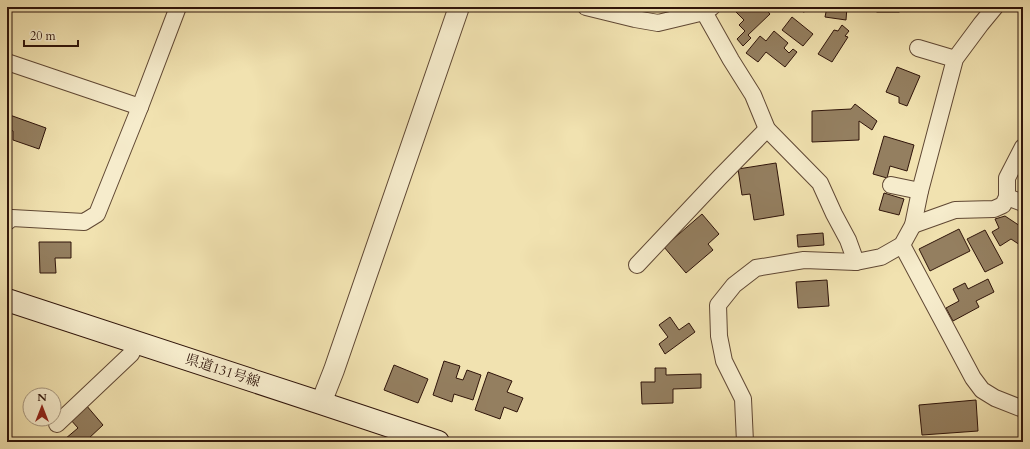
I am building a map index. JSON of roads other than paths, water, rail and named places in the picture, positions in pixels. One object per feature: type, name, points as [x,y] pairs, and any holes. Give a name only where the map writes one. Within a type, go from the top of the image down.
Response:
[{"type":"main road","name":"県道131号線","points":[[7,300],[321,402],[438,442]]},
{"type":"street","points":[[7,222],[12,218],[84,222],[96,214],[140,107],[178,7]]},
{"type":"street","points":[[321,402],[334,370],[459,7]]},
{"type":"street","points":[[586,7],[658,23],[708,10],[731,60],[753,94],[767,129],[820,183],[848,240],[856,262]]},
{"type":"street","points":[[745,442],[743,399],[724,361],[719,336],[718,305],[734,285],[756,268],[804,260],[856,262],[881,257],[902,245],[913,225],[920,191],[955,59],[980,24],[995,7]]},
{"type":"street","points":[[918,48],[955,59]]},
{"type":"street","points":[[8,64],[140,107]]},
{"type":"street","points":[[637,265],[767,129]]},
{"type":"street","points":[[913,225],[955,210],[994,209],[1003,205],[1007,197],[1007,178],[1023,147]]},
{"type":"street","points":[[891,185],[920,191]]},
{"type":"street","points":[[1007,197],[1023,203]]},
{"type":"street","points":[[902,245],[973,378],[982,390],[995,398],[1023,410]]},
{"type":"street","points":[[62,420],[131,354],[137,343]]}]
